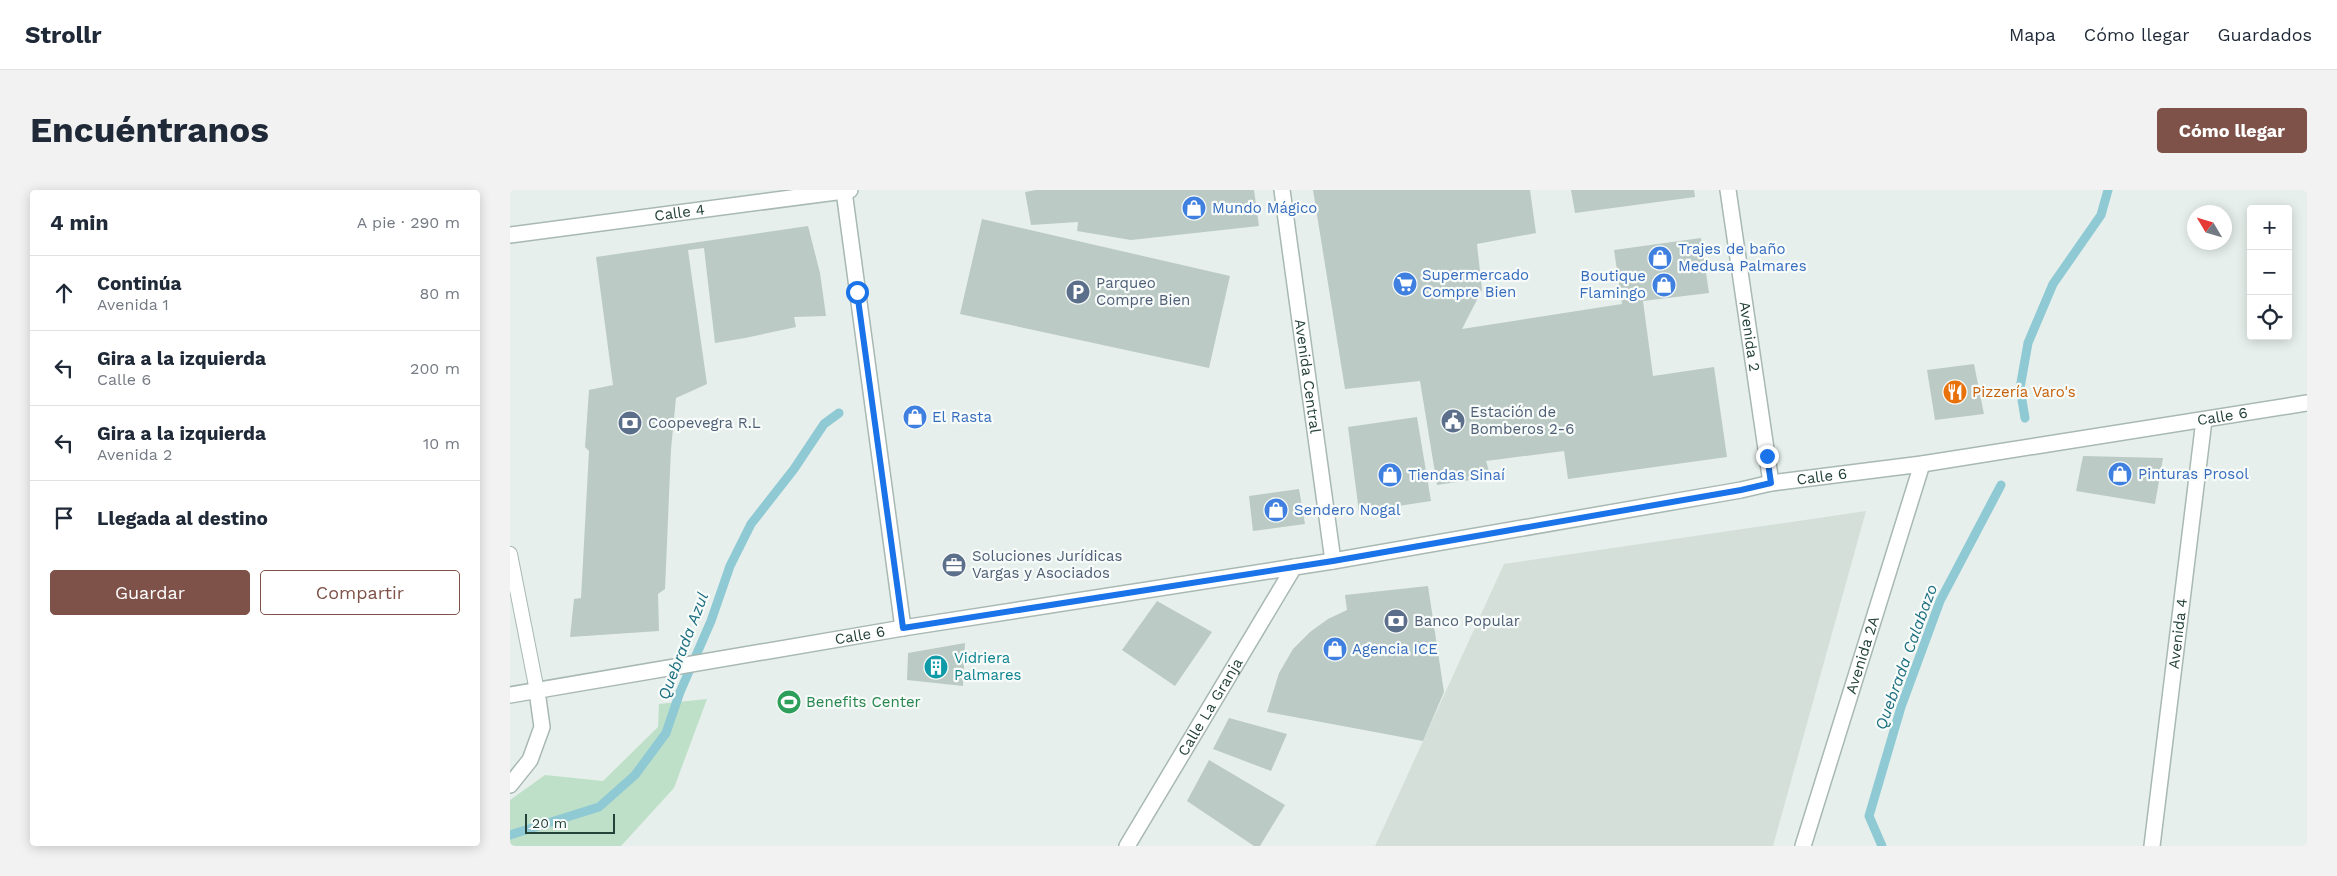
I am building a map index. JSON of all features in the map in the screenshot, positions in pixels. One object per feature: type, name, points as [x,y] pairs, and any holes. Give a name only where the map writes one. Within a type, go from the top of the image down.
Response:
[{"type":"street","name":"Calle 4","points":[[510,235],[846,190]]},
{"type":"street","points":[[846,190],[903,628]]},
{"type":"street","name":"Avenida Central","points":[[1282,190],[1333,561]]},
{"type":"street","name":"Avenida 2","points":[[1728,190],[1771,483]]},
{"type":"street","name":"Calle 6","points":[[510,695],[903,628],[1333,561],[1741,490],[1771,483],[1922,464],[2307,403]]},
{"type":"street","name":"Avenida 4","points":[[2152,846],[2204,420]]},
{"type":"street","name":"Avenida 2A","points":[[1803,846],[1922,464]]},
{"type":"street","name":"Calle La Granja","points":[[1127,846],[1294,567]]},
{"type":"street","points":[[510,785],[530,760],[542,727],[538,691]]},
{"type":"lane","points":[[510,554],[538,691]]},
{"type":"shaded area","points":[[1866,511],[1773,846],[1375,846],[1504,564]]},
{"type":"green space","points":[[707,699],[674,788],[621,846],[510,846],[510,800],[545,775],[603,781],[658,727],[659,704]]},
{"type":"building","points":[[1036,190],[1254,190],[1259,226],[1131,240],[1077,231],[1078,222],[1031,225],[1025,192]]},
{"type":"building","points":[[1313,190],[1530,190],[1536,233],[1477,244],[1482,290],[1462,329],[1622,304],[1614,250],[1701,238],[1709,293],[1643,301],[1653,376],[1714,367],[1727,457],[1568,479],[1564,451],[1486,461],[1491,477],[1437,485],[1420,381],[1345,389]]},
{"type":"building","points":[[1571,190],[1694,190],[1695,197],[1575,213]]},
{"type":"building","name":"Parqueo Compre Bien","points":[[982,219],[1230,276],[1209,368],[960,314]]},
{"type":"building","name":"Coopevegra R.L","points":[[808,226],[820,273],[826,316],[794,317],[796,327],[745,338],[715,343],[704,248],[688,250],[707,384],[676,398],[671,449],[665,589],[658,594],[659,631],[570,637],[574,599],[581,598],[589,451],[585,447],[589,390],[613,385],[596,257]]},
{"type":"building","name":"Pizzería Varo's","points":[[1974,364],[1984,414],[1935,420],[1927,370]]},
{"type":"building","name":"Tiendas Sinaí","points":[[1417,417],[1431,501],[1359,512],[1348,427]]},
{"type":"building","name":"Pinturas Prosol","points":[[2083,456],[2163,458],[2155,504],[2076,491]]},
{"type":"building","name":"Sendero Nogal","points":[[1299,489],[1305,524],[1253,531],[1249,496]]},
{"type":"building","points":[[1428,586],[1444,692],[1423,741],[1267,712],[1279,673],[1293,649],[1310,632],[1328,619],[1347,610],[1345,595]]},
{"type":"building","points":[[1157,601],[1212,632],[1175,686],[1122,650]]},
{"type":"building","name":"Vidriera Palmares","points":[[965,643],[963,686],[907,680],[908,653]]},
{"type":"building","points":[[1229,718],[1287,734],[1271,771],[1213,749]]},
{"type":"building","points":[[1209,760],[1285,805],[1260,846],[1254,846],[1187,801]]},
{"type":"waterway","name":"Quebrada Calabazo","points":[[2025,418],[2020,388],[2028,343],[2053,284],[2101,215],[2108,190]]},
{"type":"waterway","name":"Quebrada Azul","points":[[510,835],[599,807],[635,775],[666,733],[680,692],[711,621],[730,566],[751,524],[794,469],[824,424],[839,413]]},
{"type":"waterway","name":"Quebrada Calabazo","points":[[1882,846],[1869,816],[1901,707],[1940,601],[2001,485]]},
{"type":"place","name":"Mundo Mágico","points":[[1194,208]]},
{"type":"place","name":"Trajes de baño Medusa Palmares","points":[[1660,258]]},
{"type":"place","name":"Supermercado Compre Bien","points":[[1405,284]]},
{"type":"place","name":"Boutique Flamingo","points":[[1664,285]]},
{"type":"place","name":"Parqueo Compre Bien","points":[[1078,292]]},
{"type":"place","name":"Pizzería Varo's","points":[[1955,392]]},
{"type":"place","name":"El Rasta","points":[[915,417]]},
{"type":"place","name":"Estación de Bomberos 2-6","points":[[1453,421]]},
{"type":"place","name":"Coopevegra R.L","points":[[630,423]]},
{"type":"place","name":"Pinturas Prosol","points":[[2120,474]]},
{"type":"place","name":"Tiendas Sinaí","points":[[1390,475]]},
{"type":"place","name":"Sendero Nogal","points":[[1276,510]]},
{"type":"place","name":"Soluciones Jurídicas Vargas y Asociados","points":[[954,565]]},
{"type":"place","name":"Banco Popular","points":[[1396,621]]},
{"type":"place","name":"Agencia ICE","points":[[1335,649]]},
{"type":"place","name":"Vidriera Palmares","points":[[936,667]]},
{"type":"place","name":"Benefits Center","points":[[789,702]]},
{"type":"route","points":[[857,292],[903,628],[1333,561],[1741,490],[1771,483],[1767,456]]}]
